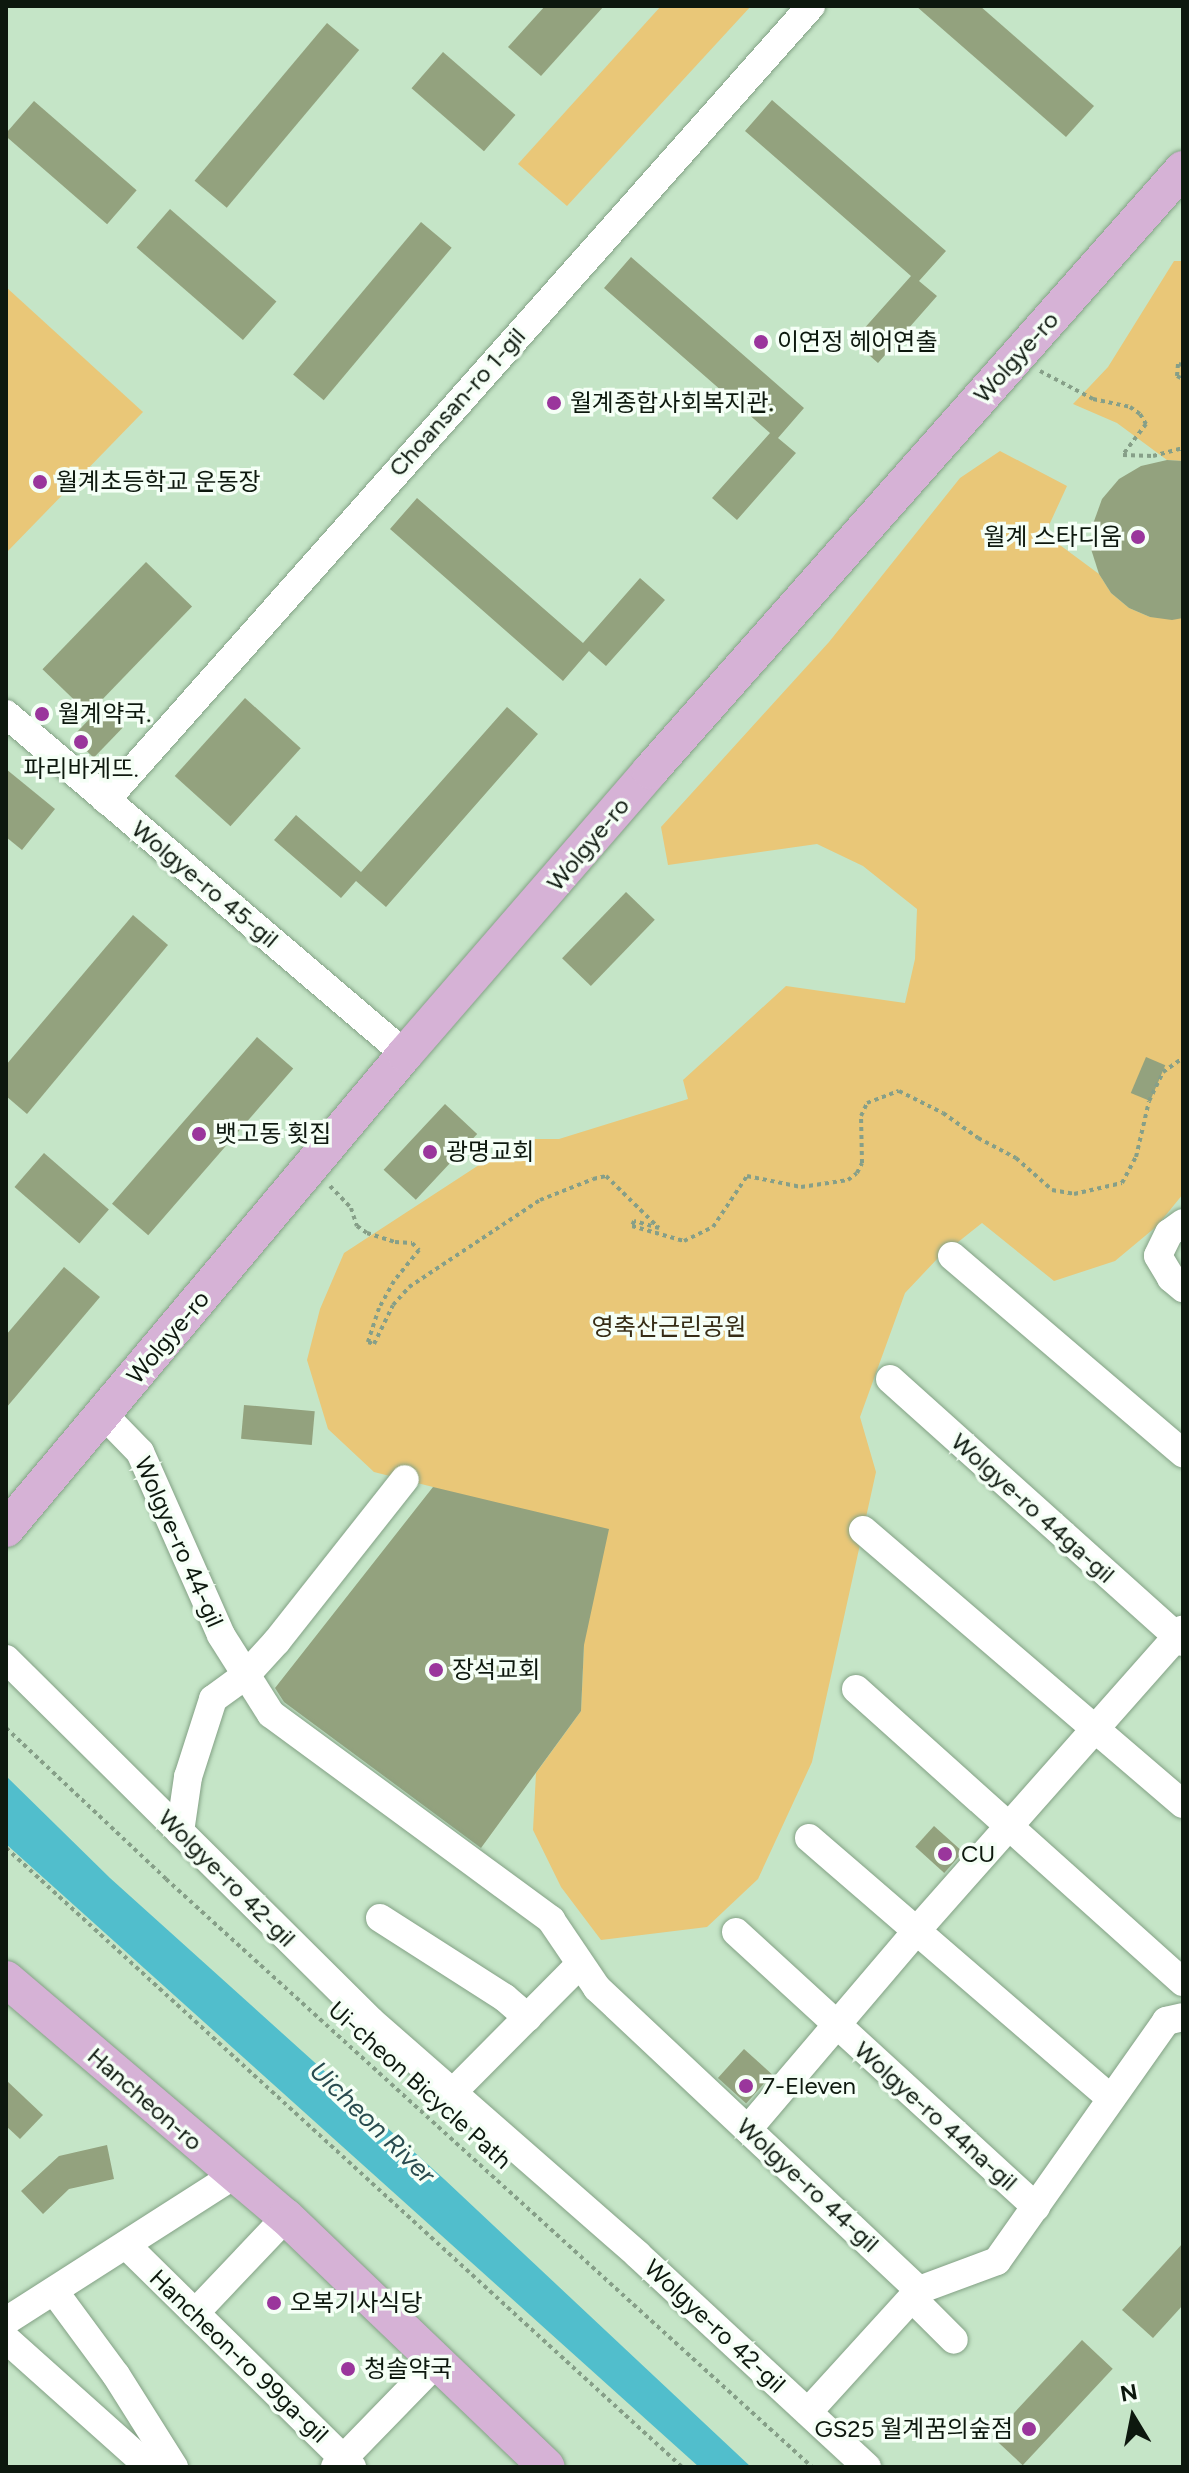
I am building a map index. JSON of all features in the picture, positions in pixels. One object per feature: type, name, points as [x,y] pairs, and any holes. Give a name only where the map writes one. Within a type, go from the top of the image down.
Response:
[{"type":"main road","name":"Wolgye-ro","points":[[6,1529],[405,1054],[650,771],[1183,169]]},
{"type":"main road","name":"Hancheon-ro","points":[[6,1979],[286,2217],[547,2467]]},
{"type":"street","name":"Choansan-ro 1-gil","points":[[106,800],[811,6]]},
{"type":"street","name":"Wolgye-ro 45-gil","points":[[6,714],[405,1054]]},
{"type":"street","points":[[1183,1223],[1169,1233],[1158,1256],[1171,1278],[1183,1288]]},
{"type":"street","points":[[952,1256],[1183,1453]]},
{"type":"street","name":"Wolgye-ro 44ga-gil","points":[[748,2129],[918,1929],[1181,1636],[890,1379]]},
{"type":"street","name":"Wolgye-ro 44-gil","points":[[103,1414],[140,1452],[221,1635],[271,1714],[551,1920],[597,1988],[748,2129],[916,2294],[954,2340]]},
{"type":"street","points":[[180,1832],[188,1777],[213,1699],[246,1675],[405,1479]]},
{"type":"street","points":[[863,1530],[1183,1804]]},
{"type":"street","name":"Wolgye-ro 42-gil","points":[[6,1659],[371,2021],[638,2255],[867,2467]]},
{"type":"street","points":[[856,1689],[1183,1982]]},
{"type":"street","points":[[809,1838],[1109,2097]]},
{"type":"street","points":[[380,1918],[505,1998],[528,2018]]},
{"type":"street","points":[[736,1932],[836,2025]]},
{"type":"street","points":[[453,2092],[580,1964]]},
{"type":"street","name":"Wolgye-ro 44na-gil","points":[[916,2294],[997,2261],[1109,2097],[1166,2021],[1183,2017]]},
{"type":"street","name":"Wolgye-ro 44na-gil","points":[[836,2025],[1036,2207]]},
{"type":"street","points":[[6,2321],[234,2175]]},
{"type":"street","points":[[195,2313],[286,2217]]},
{"type":"street","name":"Hancheon-ro 99ga-gil","points":[[126,2245],[343,2464]]},
{"type":"street","points":[[54,2291],[116,2375],[167,2466]]},
{"type":"street","points":[[808,2412],[916,2294]]},
{"type":"street","points":[[6,2339],[167,2466]]},
{"type":"street","points":[[343,2464],[436,2363]]},
{"type":"path","points":[[1183,365],[1178,364],[1177,376],[1183,379]]},
{"type":"path","points":[[1033,367],[1093,399],[1130,407],[1140,414],[1146,424],[1123,455],[1153,456],[1183,448]]},
{"type":"path","points":[[322,1176],[351,1208],[357,1226],[367,1233],[395,1242],[412,1243],[419,1250],[394,1281],[379,1308],[368,1342],[374,1344],[393,1305],[409,1287],[540,1200],[593,1179],[606,1176],[659,1228],[634,1221],[632,1226],[684,1241],[713,1227],[747,1176],[801,1187],[848,1180],[862,1163],[861,1116],[867,1103],[899,1091],[943,1113],[978,1138],[1016,1158],[1052,1190],[1074,1194],[1122,1183],[1136,1157],[1149,1101],[1163,1072],[1183,1058]]},
{"type":"path","name":"Ui-cheon Bicycle Path","points":[[6,1728],[166,1879],[812,2467]]},
{"type":"path","points":[[6,1848],[682,2467]]},
{"type":"green space","points":[[661,6],[751,6],[567,206],[518,164]]},
{"type":"green space","points":[[1174,261],[1183,261],[1183,461],[1167,460],[1117,423],[1073,404],[1108,367]]},
{"type":"green space","name":"월계초등학교 운동장","points":[[6,287],[143,412],[6,553]]},
{"type":"green space","name":"영축산근린공원","points":[[1000,451],[1067,486],[1045,534],[1099,574],[1111,593],[1129,608],[1150,617],[1183,618],[1183,1194],[1157,1226],[1115,1261],[1054,1281],[982,1223],[938,1258],[905,1293],[860,1417],[876,1472],[812,1762],[758,1879],[707,1927],[601,1940],[561,1887],[533,1830],[536,1773],[581,1711],[584,1645],[433,1487],[374,1472],[328,1429],[307,1360],[320,1309],[344,1253],[519,1139],[559,1139],[688,1099],[683,1080],[786,986],[905,1003],[915,959],[917,909],[863,866],[817,844],[668,865],[661,827],[829,642],[960,478]]},
{"type":"water","name":"Uicheon River","points":[[6,1776],[110,1878],[444,2179],[751,2467],[699,2467],[6,1844]]},
{"type":"building","points":[[545,6],[604,6],[541,76],[508,47]]},
{"type":"building","points":[[916,6],[980,6],[1094,106],[1066,137]]},
{"type":"building","points":[[327,23],[359,50],[227,208],[195,181]]},
{"type":"building","points":[[443,52],[515,115],[484,151],[412,88]]},
{"type":"building","points":[[772,100],[946,251],[919,281],[937,296],[878,363],[853,341],[911,276],[745,131]]},
{"type":"building","points":[[34,101],[137,190],[107,224],[6,136]]},
{"type":"building","points":[[170,209],[276,302],[243,340],[137,247]]},
{"type":"building","points":[[421,222],[452,248],[324,400],[293,374]]},
{"type":"building","points":[[631,257],[804,408],[778,438],[796,453],[737,520],[712,498],[770,433],[604,288]]},
{"type":"building","name":"월계 스타디움","points":[[1167,460],[1183,461],[1183,618],[1172,620],[1150,617],[1129,608],[1111,593],[1099,574],[1091,549],[1093,524],[1102,499],[1119,479],[1141,466]]},
{"type":"building","points":[[417,498],[583,643],[640,578],[665,600],[606,666],[589,651],[563,681],[390,529]]},
{"type":"building","points":[[146,562],[192,606],[89,714],[42,669]]},
{"type":"building","points":[[245,698],[301,748],[230,826],[175,776]]},
{"type":"building","points":[[102,706],[124,727],[94,758],[72,737]]},
{"type":"building","points":[[507,707],[538,734],[386,907],[356,881],[341,898],[274,840],[296,815],[361,872]]},
{"type":"building","points":[[6,769],[55,809],[22,850],[6,837]]},
{"type":"building","points":[[626,892],[655,920],[591,986],[562,958]]},
{"type":"building","points":[[133,915],[168,945],[27,1114],[6,1096],[6,1065]]},
{"type":"building","points":[[257,1037],[293,1068],[148,1235],[112,1204]]},
{"type":"building","points":[[1146,1057],[1165,1065],[1150,1101],[1131,1093]]},
{"type":"building","name":"광명교회","points":[[445,1104],[477,1134],[416,1200],[384,1170]]},
{"type":"building","points":[[44,1153],[109,1209],[79,1243],[14,1187]]},
{"type":"building","points":[[64,1267],[100,1297],[6,1408],[6,1335]]},
{"type":"building","points":[[244,1405],[315,1411],[312,1445],[241,1439]]},
{"type":"building","name":"장석교회","points":[[433,1487],[609,1529],[584,1645],[581,1711],[481,1848],[284,1702],[275,1688]]},
{"type":"building","name":"CU","points":[[934,1826],[963,1852],[944,1873],[915,1847]]},
{"type":"building","points":[[744,2049],[772,2074],[746,2103],[718,2078]]},
{"type":"building","points":[[6,2080],[43,2115],[20,2139],[6,2126]]},
{"type":"building","points":[[107,2145],[114,2179],[69,2189],[43,2214],[21,2191],[59,2156]]},
{"type":"building","points":[[1183,2243],[1183,2305],[1153,2338],[1122,2310]]},
{"type":"building","points":[[1082,2340],[1113,2369],[1023,2465],[992,2437]]},
{"type":"place","name":"이연정 헤어연출","points":[[761,342]]},
{"type":"place","name":"월계종합사회복지관.","points":[[554,403]]},
{"type":"place","name":"월계초등학교 운동장","points":[[40,482]]},
{"type":"place","name":"월계 스타디움","points":[[1138,537]]},
{"type":"place","name":"월계약국.","points":[[42,714]]},
{"type":"place","name":"파리바게뜨.","points":[[81,742]]},
{"type":"place","name":"뱃고동 횟집","points":[[199,1134]]},
{"type":"place","name":"광명교회","points":[[430,1152]]},
{"type":"place","name":"장석교회","points":[[436,1670]]},
{"type":"place","name":"CU","points":[[945,1854]]},
{"type":"place","name":"7-Eleven","points":[[746,2086]]},
{"type":"place","name":"오복기사식당","points":[[274,2303]]},
{"type":"place","name":"청솔약국","points":[[348,2369]]},
{"type":"place","name":"GS25 월계꿈의숲점","points":[[1029,2429]]}]
